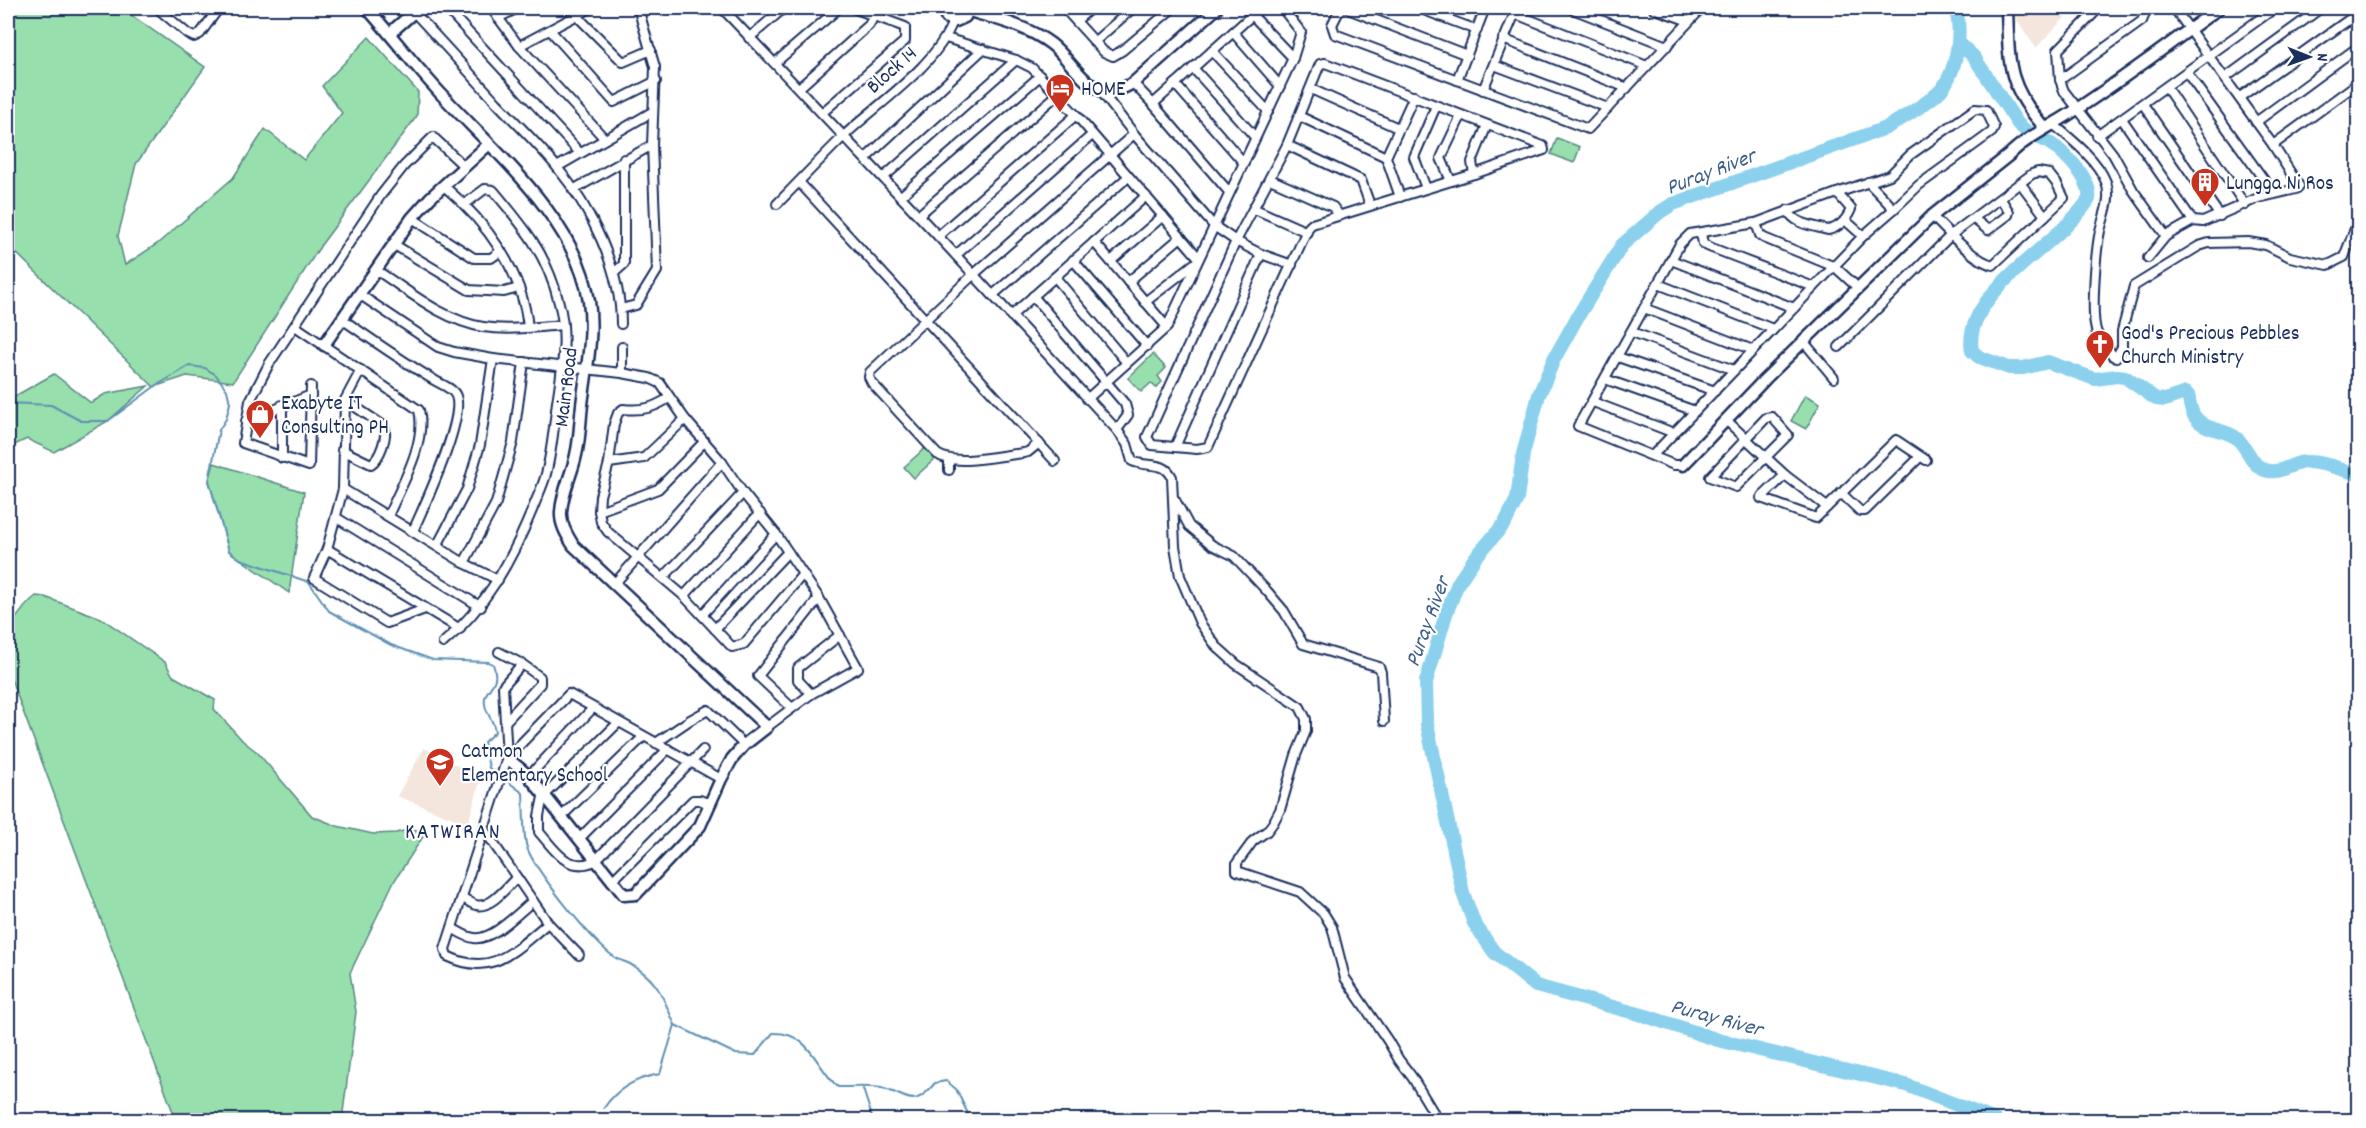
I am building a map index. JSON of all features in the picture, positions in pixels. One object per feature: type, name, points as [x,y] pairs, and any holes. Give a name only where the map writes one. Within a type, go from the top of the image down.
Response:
[{"type":"street","points":[[157,8],[194,37],[200,34],[219,8]]},
{"type":"street","name":"Main Road","points":[[367,8],[437,89],[538,197],[558,224],[582,275],[589,301],[591,332],[588,369],[577,452],[563,497],[561,513],[562,525],[573,545],[766,727]]},
{"type":"street","points":[[446,8],[580,153]]},
{"type":"street","points":[[491,8],[519,46],[605,140]]},
{"type":"street","points":[[498,18],[518,8]]},
{"type":"street","points":[[519,46],[591,8]]},
{"type":"street","points":[[621,309],[636,305],[657,272],[652,145],[655,67],[638,8]]},
{"type":"street","points":[[734,8],[725,11],[920,215],[1117,430],[1127,444],[1132,461],[1161,466],[1169,470],[1174,486],[1175,546],[1180,576],[1200,623],[1216,646],[1300,707],[1306,719],[1306,732],[1296,755],[1281,810],[1267,831],[1253,841],[1237,862],[1237,872],[1300,892],[1324,914],[1332,927],[1345,978],[1352,991],[1388,1041],[1438,1120]]},
{"type":"street","points":[[749,38],[784,8]]},
{"type":"street","points":[[775,63],[839,8]]},
{"type":"street","points":[[823,112],[905,41],[905,27],[853,8]]},
{"type":"street","points":[[941,8],[944,16],[953,21],[963,19],[969,9],[1037,35],[1056,49],[1100,90],[1134,134],[1214,226],[1236,242],[1292,265]]},
{"type":"street","points":[[1064,8],[1108,56],[1119,53],[1173,8]]},
{"type":"street","points":[[1076,21],[1091,8]]},
{"type":"street","points":[[1094,42],[1133,8]]},
{"type":"street","points":[[1100,90],[1113,91],[1133,83],[1217,8]]},
{"type":"street","points":[[1153,104],[1260,8]]},
{"type":"street","points":[[1087,399],[1167,327],[1293,58],[1301,32],[1282,8]]},
{"type":"street","points":[[1467,55],[1345,8],[1334,18],[1332,25],[1335,34],[1588,129],[1702,8]]},
{"type":"street","points":[[1418,8],[1477,30]]},
{"type":"street","points":[[1457,80],[1485,8]]},
{"type":"street","points":[[1570,8],[1667,46]]},
{"type":"street","points":[[1656,8],[1689,21]]},
{"type":"street","points":[[2007,8],[2007,41],[2011,74],[2028,109],[2093,163],[2105,180],[2108,191],[2107,212],[2100,232],[2094,294],[2096,331],[2113,356],[2116,357],[2122,347],[2122,331],[2134,286],[2199,246],[2220,242],[2266,245],[2290,257],[2328,265],[2344,258],[2358,221]]},
{"type":"street","points":[[2099,8],[2058,50],[2060,80],[2064,91],[2113,154],[2133,190],[2166,236]]},
{"type":"street","points":[[2060,80],[2142,21],[2145,14],[2140,8]]},
{"type":"street","points":[[2148,258],[2166,236],[2193,221],[2203,222],[2258,198],[2296,189],[2299,186],[2240,97],[2174,8]]},
{"type":"street","points":[[1653,455],[1863,236],[1919,184],[1992,132],[1994,122],[1986,110],[1975,109],[1910,155],[1890,175],[1837,192],[1756,223],[1690,234],[1680,244],[1578,426],[1674,465],[1683,465],[1857,287],[1932,216],[2009,155],[2019,144],[2027,142],[2077,110],[2219,8]]},
{"type":"street","points":[[2097,136],[2275,8]]},
{"type":"street","points":[[2225,78],[2320,8]]},
{"type":"street","points":[[2240,97],[2356,19],[2348,8]]},
{"type":"street","points":[[387,31],[412,9],[557,167],[602,241],[614,273],[621,309],[621,324]]},
{"type":"street","points":[[1483,90],[1515,10],[1647,66]]},
{"type":"street","points":[[576,15],[623,62],[651,50]]},
{"type":"street","points":[[1252,15],[1293,58]]},
{"type":"street","points":[[799,88],[870,25],[873,16]]},
{"type":"street","name":"Block 14","points":[[777,204],[844,136],[930,59],[946,38],[953,21]]},
{"type":"street","points":[[550,30],[614,102],[656,81]]},
{"type":"street","points":[[1233,32],[1280,86]]},
{"type":"street","points":[[946,38],[1016,60],[1032,68],[1146,196],[1181,237],[1197,260]]},
{"type":"street","points":[[1503,39],[1627,88]]},
{"type":"street","points":[[2256,122],[2358,47]]},
{"type":"street","points":[[866,158],[982,49]]},
{"type":"street","points":[[1212,51],[1268,111]]},
{"type":"street","points":[[884,177],[1016,60]]},
{"type":"street","points":[[1325,63],[1414,96],[1543,146],[1544,150],[1312,224],[1208,447],[1197,449],[1152,445],[1147,437],[1236,242],[1287,145],[1320,64],[1325,63]]},
{"type":"street","points":[[1494,65],[1608,108]]},
{"type":"street","points":[[1193,68],[1255,137]]},
{"type":"street","points":[[2187,73],[2274,195]]},
{"type":"street","points":[[901,196],[1040,76]]},
{"type":"street","points":[[1133,83],[1229,192]]},
{"type":"street","points":[[2273,145],[2358,83]]},
{"type":"street","points":[[1175,84],[1244,162]]},
{"type":"street","points":[[2166,87],[2245,205]]},
{"type":"street","points":[[1311,89],[1398,128]]},
{"type":"street","points":[[920,215],[1057,95]]},
{"type":"street","points":[[1400,196],[1386,158],[1414,96]]},
{"type":"street","points":[[2143,104],[2220,216]]},
{"type":"street","points":[[1426,188],[1414,157],[1436,105]]},
{"type":"street","points":[[557,167],[652,112]]},
{"type":"street","points":[[938,236],[1076,115]]},
{"type":"street","points":[[1299,116],[1386,158]]},
{"type":"street","points":[[1451,181],[1441,158],[1461,116]]},
{"type":"street","points":[[2122,119],[2193,221]]},
{"type":"street","points":[[1474,174],[1472,162],[1487,125]]},
{"type":"street","points":[[1039,443],[1024,453],[949,460],[937,454],[869,379],[870,372],[973,275],[1134,134]]},
{"type":"street","points":[[956,255],[1092,135]]},
{"type":"street","points":[[246,421],[311,390],[309,466],[243,443],[246,421],[250,400],[269,364],[381,195],[404,166],[433,137],[465,166]]},
{"type":"street","points":[[324,345],[412,218],[488,145]]},
{"type":"street","points":[[573,190],[652,145]]},
{"type":"street","points":[[1287,145],[1359,179],[1363,183],[1371,205]]},
{"type":"street","points":[[614,273],[624,264],[624,159]]},
{"type":"street","points":[[1839,347],[1951,235],[2038,172],[2049,174],[2064,198],[1993,265],[1972,252],[1951,235],[1932,216]]},
{"type":"street","points":[[993,295],[1128,177]]},
{"type":"street","points":[[1270,179],[1334,207],[1339,215]]},
{"type":"street","points":[[799,182],[1055,460]]},
{"type":"street","points":[[1868,182],[1894,209]]},
{"type":"street","points":[[2021,184],[2044,216]]},
{"type":"street","points":[[444,186],[465,204],[501,251],[526,305],[528,328]]},
{"type":"street","points":[[443,643],[481,607],[498,580],[525,527],[546,474],[563,365],[563,325],[560,304],[550,272],[530,234],[493,190],[485,189],[465,204]]},
{"type":"street","points":[[1788,210],[1790,216],[1795,220],[1828,230],[1839,226],[1851,208],[1837,192]]},
{"type":"street","points":[[1011,316],[1146,196]]},
{"type":"street","points":[[1974,219],[1988,230],[1993,227],[2009,212],[2001,199]]},
{"type":"street","points":[[1255,209],[1307,232]]},
{"type":"street","points":[[1111,261],[1163,216]]},
{"type":"street","points":[[412,218],[474,258],[491,258],[501,251]]},
{"type":"street","points":[[1845,220],[1863,236]]},
{"type":"street","points":[[1756,223],[1760,235],[1764,238],[1835,267],[1857,287]]},
{"type":"street","points":[[1701,233],[1703,244],[1814,287]]},
{"type":"street","points":[[1128,282],[1181,237]]},
{"type":"street","points":[[1094,242],[1167,327]]},
{"type":"street","points":[[393,244],[469,290],[504,292],[519,288]]},
{"type":"street","points":[[1174,447],[1261,254]]},
{"type":"street","points":[[1073,260],[1147,346]]},
{"type":"street","points":[[1146,302],[1197,260]]},
{"type":"street","points":[[1671,260],[1794,308]]},
{"type":"street","points":[[376,270],[443,313],[463,322],[504,329],[563,325]]},
{"type":"street","points":[[1055,277],[1127,363]]},
{"type":"street","points":[[1658,284],[1773,329]]},
{"type":"street","points":[[359,294],[438,347],[470,356],[622,373],[649,378],[660,384],[776,534],[819,598],[858,668],[811,694],[744,745],[732,759],[721,779],[700,826],[636,894],[624,895],[529,776],[507,759]]},
{"type":"street","points":[[1033,296],[1128,409],[1128,415],[1117,430]]},
{"type":"street","points":[[1644,308],[1753,350]]},
{"type":"street","points":[[342,319],[415,369],[451,390],[456,396],[457,409],[449,442],[439,472],[413,531]]},
{"type":"street","points":[[295,326],[419,410],[422,420],[416,450],[388,516]]},
{"type":"street","points":[[1632,332],[1734,370]]},
{"type":"street","points":[[1804,342],[1834,378]]},
{"type":"street","points":[[622,347],[622,373]]},
{"type":"street","points":[[1618,357],[1714,391]]},
{"type":"street","points":[[437,546],[467,489],[477,456],[493,359]]},
{"type":"street","points":[[464,562],[496,502],[513,441],[524,362]]},
{"type":"street","points":[[361,370],[345,400],[342,450],[343,489],[337,518],[314,578],[387,622],[425,609]]},
{"type":"street","points":[[1605,379],[1695,411]]},
{"type":"street","points":[[669,398],[642,411],[623,409],[618,413],[598,511],[601,522],[608,532],[684,596],[732,647],[744,644],[803,574]]},
{"type":"street","points":[[342,450],[371,464],[376,461],[386,432],[384,426],[345,400]]},
{"type":"street","points":[[1593,402],[1674,433]]},
{"type":"street","points":[[282,405],[282,458]]},
{"type":"street","points":[[1772,417],[1788,435],[1736,487],[1710,477],[1746,439],[1766,418],[1772,417]]},
{"type":"street","points":[[609,463],[644,458],[686,419]]},
{"type":"street","points":[[1726,420],[1785,475],[1827,507]]},
{"type":"street","points":[[1785,475],[1761,498],[1816,518],[1841,493],[1896,440],[1923,458],[1864,511],[1860,511],[1841,493]]},
{"type":"street","points":[[598,511],[658,489],[704,442]]},
{"type":"street","points":[[949,460],[950,470]]},
{"type":"street","points":[[615,583],[722,462]]},
{"type":"street","points":[[343,489],[498,580]]},
{"type":"street","points":[[663,578],[743,493]]},
{"type":"street","points":[[1174,498],[1189,526],[1212,545],[1234,555],[1267,591],[1284,611],[1303,644],[1379,667],[1384,721]]},
{"type":"street","points":[[684,596],[760,513]]},
{"type":"street","points":[[337,518],[481,607]]},
{"type":"street","points":[[702,615],[776,534]]},
{"type":"street","points":[[327,549],[460,629]]},
{"type":"street","points":[[715,629],[788,552]]},
{"type":"street","points":[[792,708],[758,676],[819,598]]},
{"type":"street","points":[[811,694],[798,680],[798,668],[840,635]]},
{"type":"street","points":[[499,652],[540,677],[540,684],[505,722]]},
{"type":"street","points":[[522,664],[503,686],[507,759],[445,949],[447,956],[463,964],[496,963],[548,923]]},
{"type":"street","points":[[507,759],[569,694],[721,779]]},
{"type":"street","points":[[529,776],[592,708]]},
{"type":"street","points":[[657,743],[708,710],[744,745]]},
{"type":"street","points":[[618,723],[543,796],[539,832],[563,860],[584,866],[595,861],[703,750]]},
{"type":"street","points":[[561,817],[643,736]]},
{"type":"street","points":[[579,839],[668,749]]},
{"type":"street","points":[[612,881],[693,800],[710,804]]},
{"type":"street","points":[[485,831],[548,923],[579,955]]},
{"type":"street","points":[[463,898],[477,906],[483,905],[516,878]]},
{"type":"street","points":[[452,928],[471,938],[482,939],[496,931],[533,901]]},
{"type":"shaded area","points":[[2008,8],[2074,8],[2036,48]]},
{"type":"shaded area","name":"Catmon Elementary School","points":[[424,748],[481,778],[468,824],[397,796]]},
{"type":"green space","points":[[8,8],[121,8],[205,67],[136,164],[118,236],[125,265],[157,244],[233,178],[265,129],[304,160],[342,113],[322,86],[369,37],[418,92],[417,116],[321,245],[233,382],[187,376],[154,387],[8,245]]},
{"type":"green space","points":[[1557,138],[1580,147],[1574,163],[1551,154]]},
{"type":"green space","points":[[1153,354],[1166,368],[1158,376],[1162,382],[1156,388],[1151,383],[1141,392],[1128,378]]},
{"type":"green space","points":[[54,374],[91,403],[105,394],[148,386],[108,421],[54,452],[27,439],[8,448],[8,400]]},
{"type":"green space","points":[[1805,395],[1820,403],[1806,429],[1791,421]]},
{"type":"green space","points":[[925,448],[935,459],[914,478],[904,467]]},
{"type":"green space","points":[[214,463],[304,492],[289,593],[229,551],[209,481]]},
{"type":"green space","points":[[36,596],[45,597],[101,618],[165,662],[173,676],[215,700],[214,709],[243,741],[257,752],[312,816],[337,826],[373,834],[396,833],[411,829],[426,832],[393,883],[350,973],[356,1012],[342,1120],[176,1120],[8,671],[8,626]]},
{"type":"waterway","name":"Puray River","points":[[1955,8],[1958,27],[1955,62],[1947,82],[1923,105],[1886,128],[1673,204],[1660,212],[1622,245],[1554,359],[1539,395],[1523,454],[1517,499],[1505,523],[1475,558],[1458,583],[1446,614],[1426,682],[1427,724],[1463,893],[1474,923],[1494,952],[1536,986],[1646,1016],[1718,1040],[1906,1085],[1995,1120]]},
{"type":"waterway","points":[[1959,43],[1974,57],[2018,124],[2031,135]]},
{"type":"waterway","points":[[2040,138],[2073,163],[2085,181],[2089,190],[2089,199],[2057,234],[1997,289],[1982,309],[1973,329],[1972,351],[1979,357],[2009,368],[2023,368],[2048,362],[2095,379],[2125,377],[2156,399],[2165,400],[2185,393],[2188,395],[2193,415],[2208,427],[2235,437],[2260,468],[2276,471],[2300,463],[2312,462],[2358,474]]},
{"type":"waterway","points":[[8,403],[51,405],[81,421],[108,421],[154,387],[189,366],[205,368],[216,375],[227,390],[230,403],[226,419],[219,430],[209,481],[229,551],[240,559],[309,582],[329,611],[391,645],[433,660],[493,664],[495,678],[486,694],[485,704],[495,732],[484,742],[489,768],[498,775]]},
{"type":"waterway","points":[[503,778],[523,793],[526,844],[550,886],[604,949],[640,970],[654,983],[675,1025],[736,1054],[755,1055],[773,1033],[796,1038],[811,1052],[838,1087],[881,1088],[915,1099],[921,1097],[935,1083],[946,1081],[956,1089],[971,1120]]},
{"type":"waterway","points":[[604,1108],[628,1085],[660,1074],[675,1025]]},
{"type":"waterway","points":[[863,1089],[873,1120]]},
{"type":"place","name":"HOME","points":[[1060,114]]},
{"type":"place","name":"Lungga Ni Ros","points":[[2205,208]]},
{"type":"place","name":"God's Precious Pebbles Church Ministry","points":[[2100,370]]},
{"type":"place","name":"Exabyte IT Consulting PH","points":[[260,440]]},
{"type":"place","name":"Catmon Elementary School","points":[[440,788]]},
{"type":"district","name":"KATWIRAN","points":[[453,830]]}]
